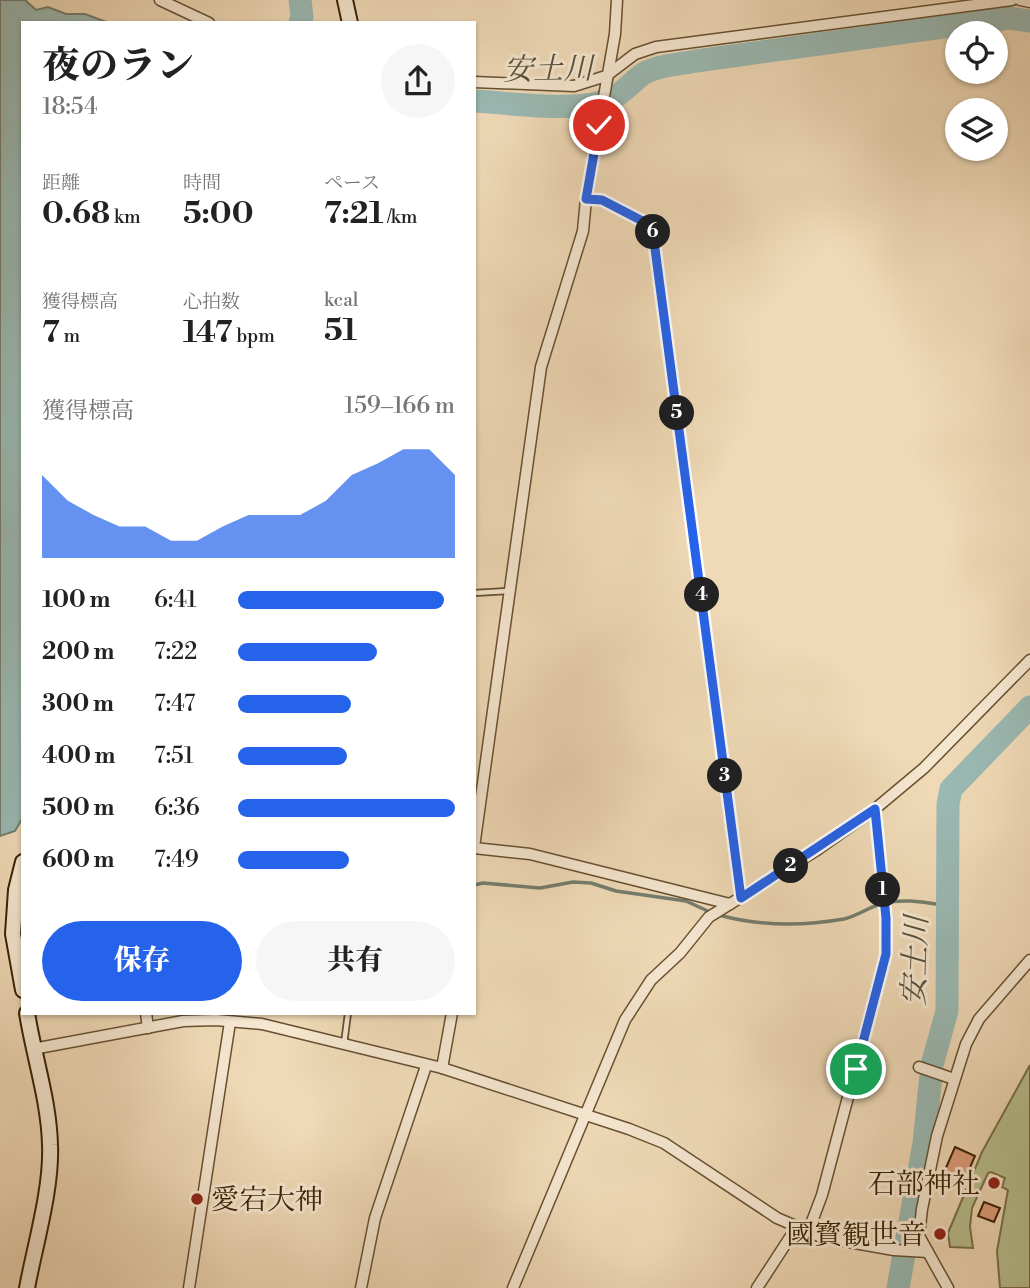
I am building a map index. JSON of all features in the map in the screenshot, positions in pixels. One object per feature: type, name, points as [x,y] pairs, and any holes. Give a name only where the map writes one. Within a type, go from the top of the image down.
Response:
[{"type":"main road","points":[[345,0],[350,21]]},
{"type":"main road","points":[[21,870],[16,890],[13,934],[21,978]]},
{"type":"main road","points":[[27,1015],[46,1107],[51,1147],[27,1288]]},
{"type":"street","points":[[160,0],[205,21]]},
{"type":"street","points":[[476,833],[541,367],[583,232],[586,199],[615,34],[617,0]]},
{"type":"street","points":[[476,82],[574,86],[606,76],[635,54],[656,47],[1012,0]]},
{"type":"street","points":[[1020,0],[1030,2]]},
{"type":"street","points":[[586,199],[602,200],[652,226],[741,898]]},
{"type":"street","points":[[513,1288],[625,1020],[651,980],[680,953],[709,917],[875,809],[924,768],[1030,660]]},
{"type":"street","points":[[808,1232],[822,1195],[886,954],[885,911],[875,809]]},
{"type":"street","points":[[476,847],[530,854],[727,906]]},
{"type":"street","points":[[948,1288],[924,1253],[919,1236],[937,1136],[966,1044],[979,1019],[1030,960]]},
{"type":"street","points":[[146,1015],[148,1028]]},
{"type":"street","points":[[442,1068],[452,1015]]},
{"type":"street","points":[[33,1049],[183,1021],[262,1024],[343,1046],[442,1068],[586,1114],[664,1143],[777,1218],[808,1232],[821,1237],[924,1253]]},
{"type":"street","points":[[189,1288],[230,1022]]},
{"type":"street","points":[[361,1288],[375,1218],[426,1066]]},
{"type":"street","points":[[919,1067],[954,1079]]},
{"type":"street","points":[[757,1288],[796,1227]]},
{"type":"lane","points":[[476,593],[510,591]]},
{"type":"lane","points":[[343,1046],[348,1015]]},
{"type":"green space","points":[[1030,1065],[1030,1288],[1000,1288],[997,1251],[1008,1190],[1002,1187],[1005,1178],[988,1173],[972,1208],[970,1227],[973,1248],[950,1247],[948,1233],[982,1152]]},
{"type":"water","points":[[0,0],[25,0],[36,10],[48,7],[66,14],[85,14],[104,21],[21,21],[21,820],[15,831],[0,836]]},
{"type":"building","points":[[955,1147],[975,1156],[965,1179],[945,1170]]},
{"type":"building","points":[[984,1202],[1000,1208],[994,1222],[978,1216]]},
{"type":"waterway","points":[[300,0],[301,21]]},
{"type":"waterway","name":"安土川","points":[[476,101],[560,107],[594,104],[613,98],[645,73],[666,66],[1009,18],[1030,21]]},
{"type":"waterway","name":"安土川","points":[[898,1288],[924,1143],[932,1065],[947,1011],[948,804],[951,789],[1030,707]]},
{"type":"waterway","points":[[476,885],[540,888],[573,882],[591,883],[616,891],[686,901],[712,913]]},
{"type":"waterway","points":[[719,915],[765,923],[797,924],[844,919],[879,904],[900,901],[949,906]]},
{"type":"place","name":"石部神社","points":[[994,1183]]},
{"type":"place","name":"愛宕大神","points":[[197,1199]]},
{"type":"place","name":"國寳観世音","points":[[940,1234]]},
{"type":"route","points":[[599,125],[586,199],[602,200],[652,226],[741,898],[875,809],[886,918],[886,954],[856,1069]]}]
